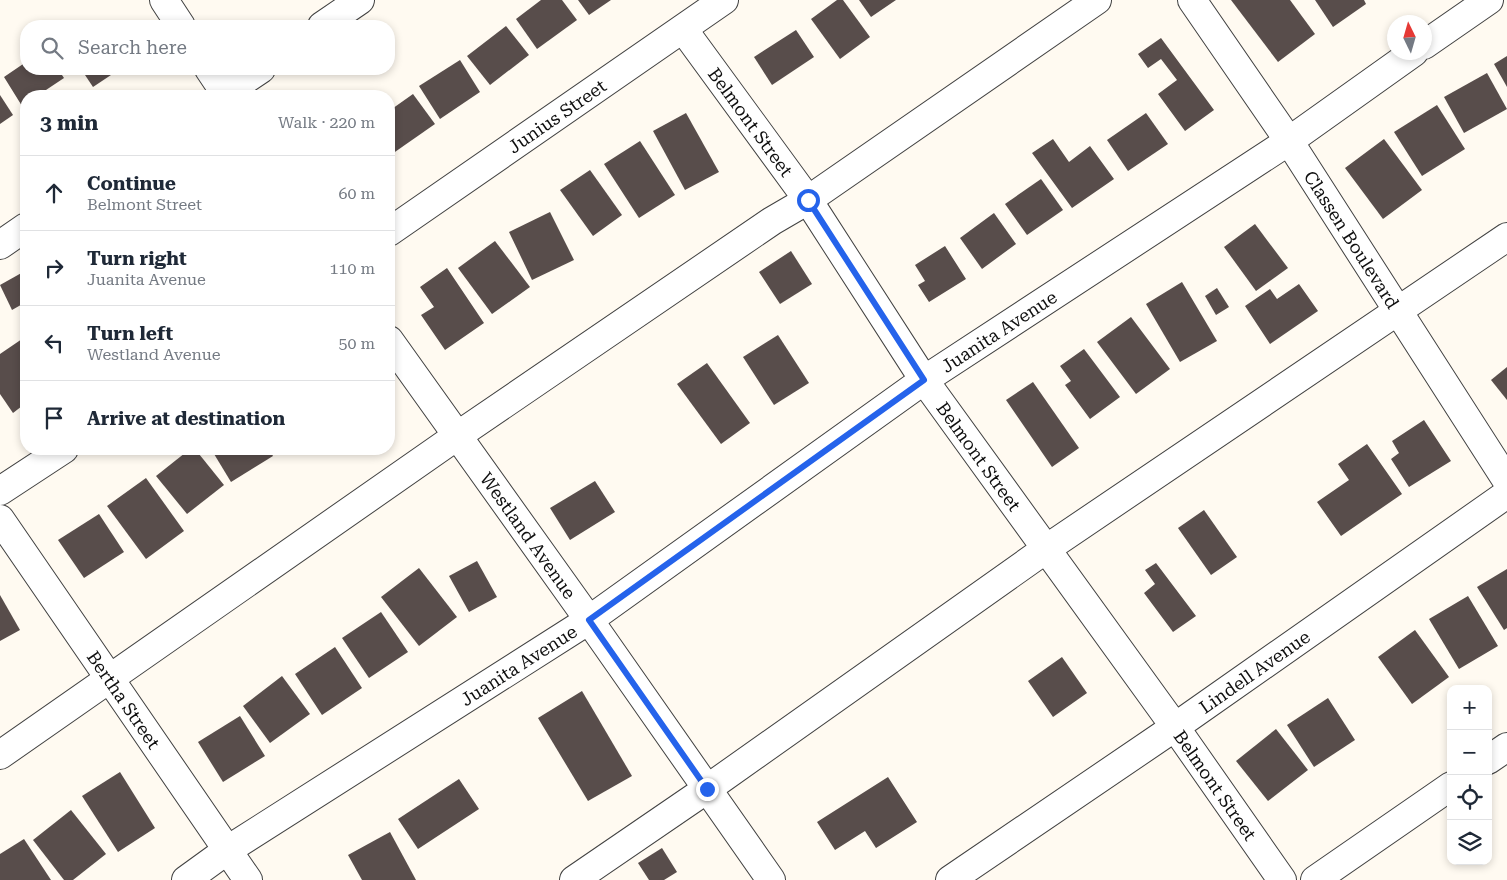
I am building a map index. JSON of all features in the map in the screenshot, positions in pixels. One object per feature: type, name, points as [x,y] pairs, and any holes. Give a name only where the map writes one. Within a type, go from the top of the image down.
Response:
[{"type":"street","points":[[164,0],[177,20]]},
{"type":"street","points":[[331,20],[360,0]]},
{"type":"street","name":"Junius Street","points":[[395,228],[724,0]]},
{"type":"street","points":[[0,755],[457,436],[772,221],[808,200],[1097,0]]},
{"type":"street","name":"Classen Boulevard","points":[[1192,0],[1289,141],[1507,480]]},
{"type":"street","points":[[1432,39],[1489,0]]},
{"type":"street","name":"Belmont Street","points":[[683,28],[808,200],[924,380],[1175,727],[1282,880]]},
{"type":"street","name":"Juanita Avenue","points":[[186,880],[226,851],[589,620],[924,380],[1289,141],[1403,60]]},
{"type":"street","points":[[212,75],[221,90]]},
{"type":"street","points":[[231,90],[252,75]]},
{"type":"street","points":[[0,245],[20,231]]},
{"type":"street","points":[[574,880],[707,789],[1046,549],[1399,312],[1507,237]]},
{"type":"street","name":"Westland Avenue","points":[[395,348],[589,620],[770,880]]},
{"type":"street","points":[[0,491],[55,455]]},
{"type":"street","name":"Lindell Avenue","points":[[950,880],[1175,727],[1507,494]]},
{"type":"street","name":"Bertha Street","points":[[0,519],[226,851],[248,880]]},
{"type":"street","points":[[1492,757],[1507,747]]},
{"type":"street","points":[[1315,880],[1447,789]]},
{"type":"building","points":[[541,0],[562,0],[577,20],[537,49],[516,19]]},
{"type":"building","points":[[578,0],[611,0],[589,15]]},
{"type":"building","points":[[837,0],[843,0],[870,37],[840,59],[811,19]]},
{"type":"building","points":[[859,0],[896,0],[871,17]]},
{"type":"building","points":[[1231,0],[1290,0],[1315,34],[1278,62]]},
{"type":"building","points":[[1315,0],[1364,0],[1366,4],[1333,27]]},
{"type":"building","points":[[506,26],[529,55],[490,85],[467,56]]},
{"type":"building","points":[[796,30],[814,57],[772,85],[754,57]]},
{"type":"building","points":[[1161,38],[1214,110],[1185,131],[1158,94],[1177,80],[1161,59],[1148,68],[1138,54]]},
{"type":"building","points":[[1507,56],[1507,87],[1494,64]]},
{"type":"building","points":[[460,60],[480,92],[440,119],[419,86]]},
{"type":"building","points":[[20,66],[20,75],[62,75],[64,78],[46,90],[20,90],[20,103],[4,77]]},
{"type":"building","points":[[1487,73],[1507,109],[1464,133],[1444,97]]},
{"type":"building","points":[[85,75],[111,75],[93,87]]},
{"type":"building","points":[[413,94],[435,124],[395,152],[395,107]]},
{"type":"building","points":[[0,95],[13,115],[0,124]]},
{"type":"building","points":[[1437,105],[1465,149],[1422,176],[1394,132]]},
{"type":"building","points":[[686,113],[719,172],[685,190],[653,131]]},
{"type":"building","points":[[1146,113],[1168,144],[1128,171],[1107,140]]},
{"type":"building","points":[[1053,139],[1069,162],[1090,146],[1114,179],[1072,208],[1032,153]]},
{"type":"building","points":[[1384,139],[1422,190],[1383,219],[1345,168]]},
{"type":"building","points":[[640,141],[675,195],[639,218],[604,164]]},
{"type":"building","points":[[590,170],[622,215],[593,236],[560,190]]},
{"type":"building","points":[[1041,179],[1063,210],[1027,235],[1005,204]]},
{"type":"building","points":[[550,212],[574,260],[532,280],[509,232]]},
{"type":"building","points":[[994,213],[1016,244],[982,269],[960,238]]},
{"type":"building","points":[[1255,224],[1288,268],[1256,291],[1224,247]]},
{"type":"building","points":[[495,241],[530,287],[492,314],[458,268]]},
{"type":"building","points":[[945,246],[966,279],[929,302],[918,285],[925,281],[915,265]]},
{"type":"building","points":[[791,251],[812,284],[780,304],[759,272]]},
{"type":"building","points":[[447,268],[484,323],[445,350],[421,315],[434,307],[420,287]]},
{"type":"building","points":[[20,274],[20,305],[12,310],[0,285]]},
{"type":"building","points":[[1182,282],[1217,341],[1180,362],[1146,304]]},
{"type":"building","points":[[1299,284],[1318,311],[1270,344],[1245,306],[1270,289],[1277,299]]},
{"type":"building","points":[[1217,288],[1229,307],[1216,315],[1205,296]]},
{"type":"building","points":[[1131,317],[1170,369],[1136,394],[1097,342]]},
{"type":"building","points":[[778,335],[809,383],[774,405],[743,357]]},
{"type":"building","points":[[20,340],[20,408],[13,413],[0,394],[0,354]]},
{"type":"building","points":[[1084,349],[1120,397],[1090,419],[1065,385],[1071,381],[1060,366]]},
{"type":"building","points":[[707,363],[750,423],[721,444],[677,384]]},
{"type":"building","points":[[1507,367],[1507,400],[1491,380]]},
{"type":"building","points":[[1033,382],[1079,448],[1052,467],[1006,400]]},
{"type":"building","points":[[1424,420],[1451,461],[1409,487],[1391,459],[1399,453],[1392,441]]},
{"type":"building","points":[[1367,444],[1402,494],[1341,536],[1317,502],[1349,480],[1338,464]]},
{"type":"building","points":[[182,455],[200,455],[224,485],[187,514],[156,476]]},
{"type":"building","points":[[215,455],[272,455],[273,456],[231,482]]},
{"type":"building","points":[[146,478],[184,531],[146,559],[107,506]]},
{"type":"building","points":[[595,481],[615,512],[570,540],[550,508]]},
{"type":"building","points":[[1204,510],[1237,557],[1211,575],[1178,528]]},
{"type":"building","points":[[99,514],[124,552],[84,578],[58,540]]},
{"type":"building","points":[[477,561],[497,597],[469,612],[449,576]]},
{"type":"building","points":[[1156,563],[1196,616],[1173,632],[1144,593],[1155,584],[1145,570]]},
{"type":"building","points":[[419,568],[457,617],[419,646],[381,597]]},
{"type":"building","points":[[1507,569],[1507,628],[1504,630],[1477,587]]},
{"type":"building","points":[[0,595],[20,630],[0,641]]},
{"type":"building","points":[[1468,596],[1498,646],[1459,669],[1429,619]]},
{"type":"building","points":[[381,612],[408,652],[369,678],[342,638]]},
{"type":"building","points":[[1415,630],[1449,677],[1412,704],[1378,657]]},
{"type":"building","points":[[335,647],[362,688],[322,715],[295,674]]},
{"type":"building","points":[[1062,657],[1087,693],[1053,717],[1028,681]]},
{"type":"building","points":[[282,676],[310,714],[270,743],[243,706]]},
{"type":"building","points":[[582,691],[632,776],[588,801],[538,718]]},
{"type":"building","points":[[1328,698],[1355,740],[1314,767],[1287,725]]},
{"type":"building","points":[[240,716],[265,756],[223,782],[198,742]]},
{"type":"building","points":[[1276,729],[1308,770],[1268,801],[1236,761]]},
{"type":"building","points":[[120,772],[155,828],[118,852],[82,796]]},
{"type":"building","points":[[888,777],[917,822],[876,848],[865,831],[835,850],[817,822]]},
{"type":"building","points":[[459,779],[479,809],[418,849],[398,819]]},
{"type":"building","points":[[71,810],[106,854],[73,880],[64,880],[33,840]]},
{"type":"building","points":[[390,832],[416,880],[362,880],[348,855]]},
{"type":"building","points":[[24,839],[51,880],[0,880],[0,854]]},
{"type":"building","points":[[662,848],[677,872],[664,880],[649,880],[638,863]]},
{"type":"route","points":[[707,789],[589,620],[924,380],[808,200]]}]
